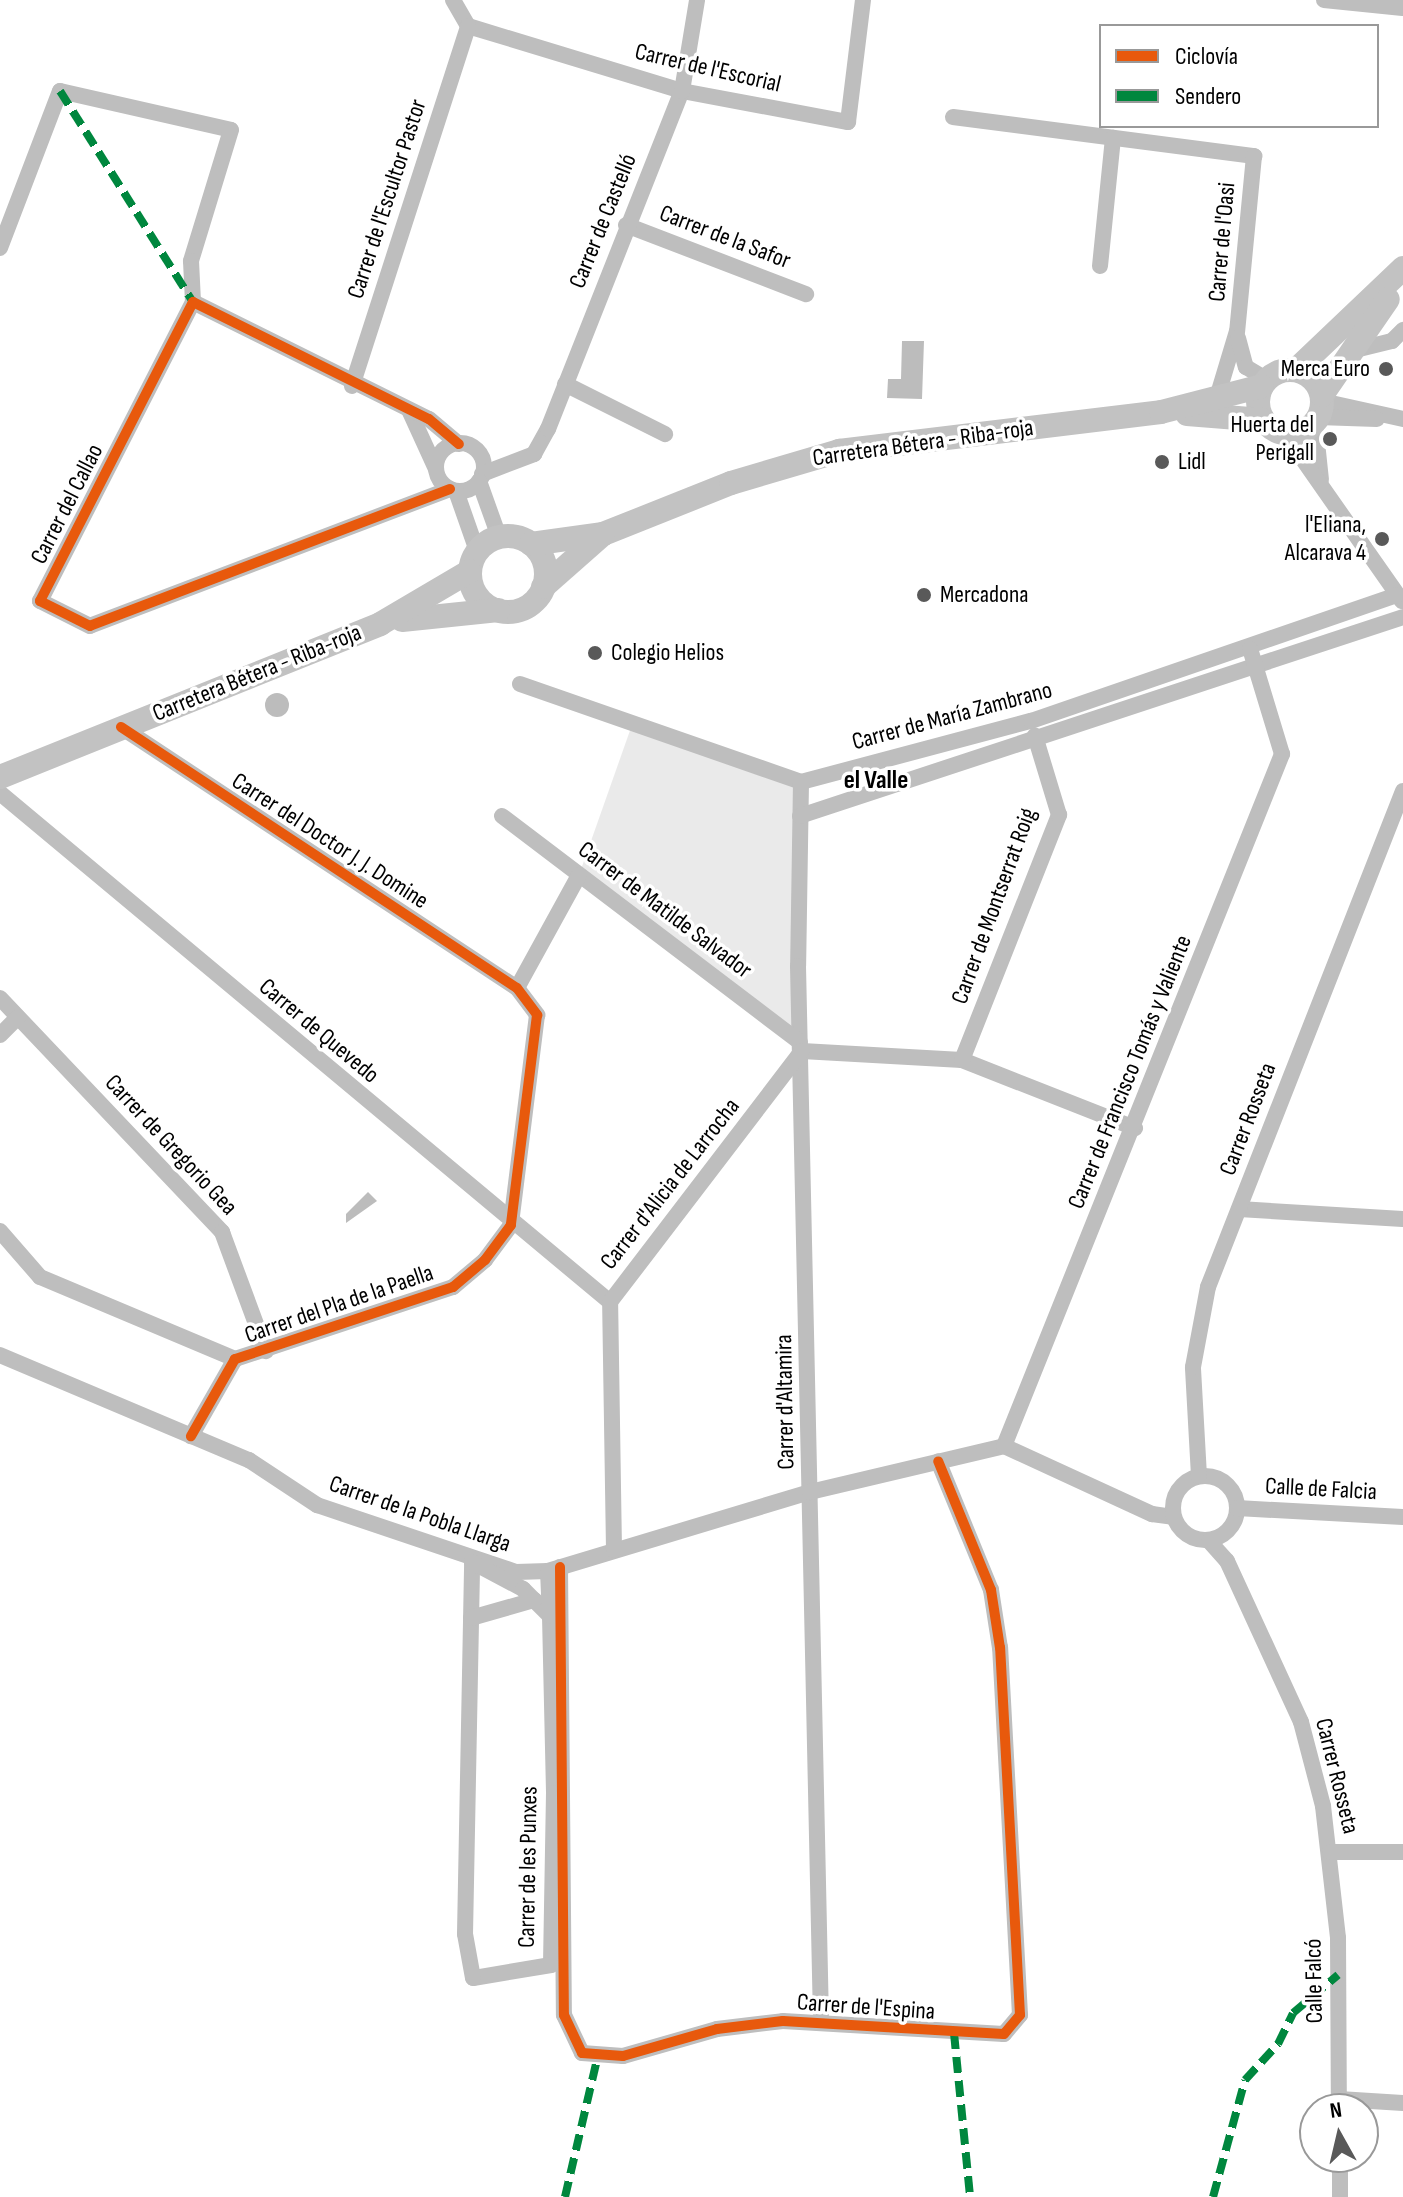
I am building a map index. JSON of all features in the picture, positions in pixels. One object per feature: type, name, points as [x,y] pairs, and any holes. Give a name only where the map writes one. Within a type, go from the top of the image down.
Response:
[{"type":"main road","points":[[1319,409],[1296,370],[1403,268]]},
{"type":"main road","points":[[1264,382],[1263,420],[1285,434],[1319,409],[1346,353],[1403,279]]},
{"type":"main road","name":"Carretera Bétera - Riba-roja","points":[[531,544],[603,534],[731,483],[839,451],[1161,412],[1216,401],[1296,370]]},
{"type":"main road","name":"Carretera Bétera - Riba-roja","points":[[1161,412],[1263,420]]},
{"type":"main road","name":"Carretera Bétera - Riba-roja","points":[[543,587],[603,534]]},
{"type":"main road","points":[[499,537],[531,544],[544,563],[543,587],[520,609],[498,610],[477,595],[474,561],[499,537]]},
{"type":"main road","name":"Carretera Bétera - Riba-roja","points":[[0,777],[380,624],[474,561]]},
{"type":"main road","name":"Carretera Bétera - Riba-roja","points":[[380,624],[498,610]]},
{"type":"street","points":[[453,0],[468,26]]},
{"type":"street","name":"Carrer de Castelló","points":[[519,462],[534,454],[565,384],[682,91],[697,0]]},
{"type":"street","name":"Carrer de l'Escorial","points":[[468,26],[682,91],[848,122],[863,0]]},
{"type":"street","points":[[1324,0],[1403,8]]},
{"type":"street","name":"Carrer de l'Escultor Pastor","points":[[352,386],[468,26]]},
{"type":"street","points":[[0,248],[60,91],[231,130],[191,261],[193,302],[352,386],[409,410],[466,446],[519,462]]},
{"type":"street","name":"Carrer de l'Oasi","points":[[953,117],[1254,156],[1237,331],[1216,401]]},
{"type":"street","points":[[1100,266],[1113,138]]},
{"type":"street","name":"Carrer de la Safor","points":[[626,225],[806,294]]},
{"type":"street","name":"Carrer del Callao","points":[[193,302],[40,601],[90,626],[481,478]]},
{"type":"street","points":[[1346,353],[1392,341],[1403,330]]},
{"type":"street","name":"Carrer de l'Oasi","points":[[1237,331],[1246,367],[1264,382]]},
{"type":"street","points":[[565,384],[665,434]]},
{"type":"street","points":[[1321,481],[1319,409],[1400,419]]},
{"type":"street","points":[[409,410],[436,472],[453,490],[474,561]]},
{"type":"street","points":[[1285,434],[1321,481],[1400,599]]},
{"type":"street","points":[[466,446],[481,478],[499,537]]},
{"type":"street","name":"Carrer del Callao","points":[[411,502],[436,472],[440,454],[466,446]]},
{"type":"street","points":[[481,478],[519,462]]},
{"type":"street","name":"Carrer de María Zambrano","points":[[801,782],[1031,721],[1400,599]]},
{"type":"street","name":"Carrer de María Zambrano","points":[[800,816],[1037,744],[1403,617]]},
{"type":"street","name":"Carrer de Francisco Tomás y Valiente","points":[[1004,1446],[1135,1128],[1282,754],[1250,649]]},
{"type":"street","points":[[520,684],[801,782]]},
{"type":"street","name":"Carrer de Montserrat Roig","points":[[962,1060],[1059,815],[1031,721]]},
{"type":"street","name":"Carrer del Doctor J. J. Domine","points":[[121,727],[517,988]]},
{"type":"street","name":"Carrer d'Altamira","points":[[801,782],[801,1046],[821,2021]]},
{"type":"street","name":"Carrer Rosseta","points":[[1199,1476],[1193,1367],[1208,1287],[1403,791]]},
{"type":"street","name":"Carrer de Quevedo","points":[[0,793],[511,1225],[610,1302]]},
{"type":"street","name":"Carrer de Matilde Salvador","points":[[502,816],[801,1046]]},
{"type":"street","points":[[511,1225],[537,1015],[517,988],[579,875]]},
{"type":"street","name":"Carrer de Gregorio Gea","points":[[0,998],[222,1232],[266,1351]]},
{"type":"street","points":[[0,1035],[18,1017]]},
{"type":"street","points":[[801,1046],[962,1060],[1135,1128]]},
{"type":"street","name":"Carrer d'Alicia de Larrocha","points":[[614,1550],[610,1302],[801,1046]]},
{"type":"street","points":[[1239,1209],[1403,1219]]},
{"type":"street","name":"Carrer del Pla de la Paella","points":[[191,1436],[235,1359],[453,1287],[511,1225]]},
{"type":"street","points":[[0,1231],[40,1277],[235,1359]]},
{"type":"street","name":"Carrer de la Pobla Llarga","points":[[0,1355],[249,1460],[317,1505],[472,1562],[554,1569],[810,1492],[938,1461]]},
{"type":"street","points":[[938,1461],[1004,1446]]},
{"type":"street","name":"Carrer Rosseta","points":[[1004,1446],[1152,1514],[1173,1517],[1189,1537],[1209,1541],[1227,1561],[1301,1722],[1330,1852]]},
{"type":"street","name":"Carrer de l'Espina","points":[[554,1569],[564,2015],[571,2037],[597,2060],[717,2029],[821,2021],[1004,2034],[1020,2015],[991,1590],[938,1461]]},
{"type":"street","points":[[1173,1517],[1176,1492],[1199,1476],[1226,1483],[1237,1508],[1226,1533],[1209,1541]]},
{"type":"street","name":"Calle de Falcia","points":[[1237,1508],[1403,1517]]},
{"type":"street","points":[[472,1562],[534,1600],[550,1616]]},
{"type":"street","name":"Carrer de les Punxes","points":[[472,1562],[465,1934],[468,1969],[488,1980],[551,1965],[550,1616],[554,1569]]},
{"type":"street","points":[[471,1618],[534,1600]]},
{"type":"street","points":[[1330,1852],[1403,1852]]},
{"type":"street","name":"Calle Falcó","points":[[1330,1852],[1339,2093]]},
{"type":"street","points":[[1379,2103],[1403,2103]]},
{"type":"street","points":[[1340,2173],[1340,2197]]},
{"type":"shaded area","points":[[902,341],[924,341],[922,399],[887,398],[888,379],[901,379]]},
{"type":"shaded area","points":[[277,693],[286,696],[289,705],[286,714],[277,717],[268,714],[265,705],[268,696]]},
{"type":"shaded area","points":[[633,722],[801,782],[800,1042],[579,875]]},
{"type":"shaded area","points":[[368,1192],[377,1201],[346,1223],[346,1214]]},
{"type":"marked path","points":[[60,91],[193,302]]},
{"type":"marked path","points":[[1213,2197],[1245,2080],[1278,2044],[1293,2013],[1338,1975]]},
{"type":"marked path","points":[[954,2033],[970,2197]]},
{"type":"marked path","points":[[565,2197],[597,2060]]},
{"type":"cycle path","points":[[450,489],[90,626],[40,601],[193,302],[429,419],[459,444]]},
{"type":"cycle path","points":[[121,727],[517,988],[537,1015],[511,1225],[485,1260],[453,1287],[235,1359],[191,1436]]},
{"type":"cycle path","points":[[560,1567],[564,2015],[582,2053],[623,2056],[717,2029],[783,2021],[1004,2034],[1020,2015],[1000,1648],[991,1590],[938,1461]]},
{"type":"place","name":"Merca Euro","points":[[1386,369]]},
{"type":"place","name":"Huerta del Perigall","points":[[1330,439]]},
{"type":"place","name":"Lidl","points":[[1162,462]]},
{"type":"place","name":"l'Eliana, Alcarava 4","points":[[1382,539]]},
{"type":"place","name":"Mercadona","points":[[924,595]]},
{"type":"place","name":"Colegio Helios","points":[[595,653]]},
{"type":"district","name":"el Valle","points":[[876,781]]}]
